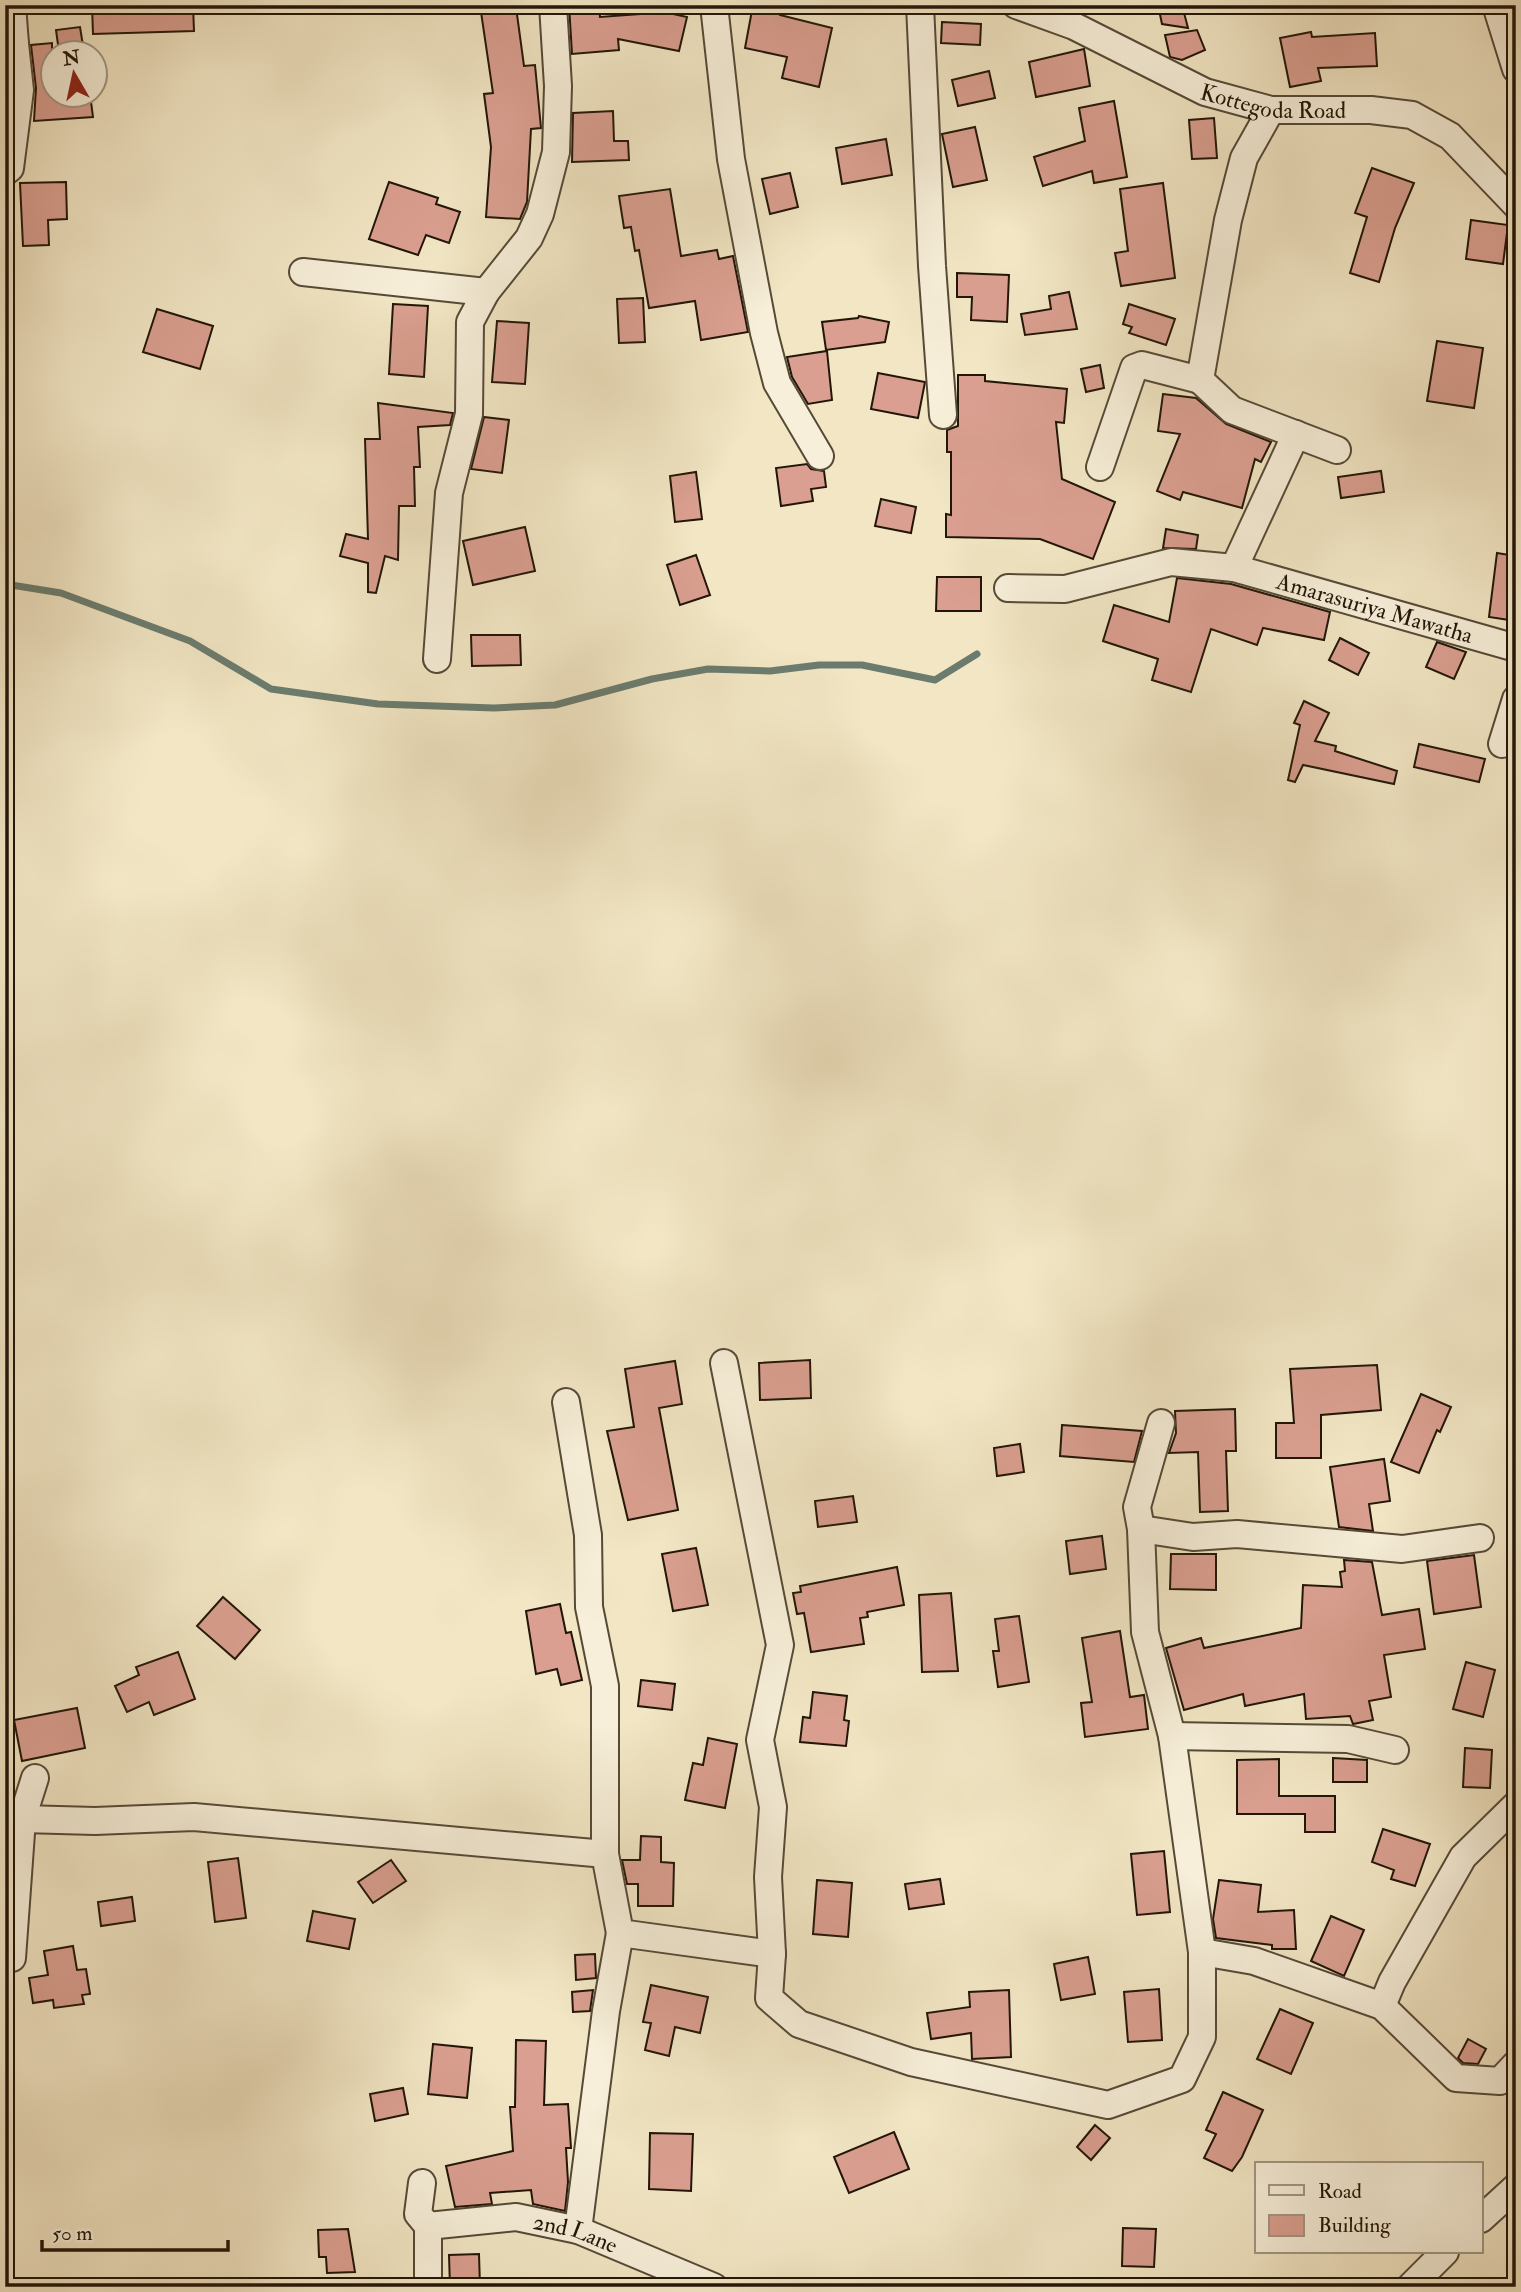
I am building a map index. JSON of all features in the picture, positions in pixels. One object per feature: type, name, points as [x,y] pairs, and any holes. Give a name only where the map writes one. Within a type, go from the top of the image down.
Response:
[{"type":"street","points":[[5,172],[10,167],[20,90],[10,55],[12,5]]},
{"type":"street","points":[[437,659],[449,493],[469,414],[470,322],[486,292],[529,238],[540,214],[556,152],[558,86],[553,5]]},
{"type":"street","points":[[714,5],[731,159],[764,333],[777,383],[820,456]]},
{"type":"street","points":[[920,5],[932,266],[943,415]]},
{"type":"street","name":"Kottegoda Road","points":[[1016,5],[1074,26],[1205,92],[1271,110],[1371,110],[1412,116],[1450,135],[1516,205]]},
{"type":"street","points":[[1496,5],[1516,69]]},
{"type":"street","points":[[1200,380],[1228,219],[1244,158],[1271,110]]},
{"type":"street","points":[[303,272],[486,292]]},
{"type":"street","points":[[1100,467],[1134,368],[1142,365],[1200,380],[1232,410],[1337,450]]},
{"type":"street","points":[[1234,568],[1296,433]]},
{"type":"street","name":"Amarasuriya Mawatha","points":[[1008,589],[1065,589],[1171,562],[1234,568],[1516,648]]},
{"type":"street","points":[[1502,744],[1516,699]]},
{"type":"street","points":[[724,1363],[780,1645],[760,1740],[773,1807],[768,1877],[772,1954],[769,1998],[799,2024],[911,2062],[1108,2105],[1182,2079],[1202,2037],[1202,1952],[1172,1736],[1144,1632],[1141,1530],[1137,1507],[1161,1423]]},
{"type":"street","points":[[566,1402],[588,1535],[589,1607],[605,1686],[605,1854],[620,1933],[606,2011],[578,2230]]},
{"type":"street","points":[[1141,1530],[1193,1537],[1237,1534],[1402,1549],[1480,1538]]},
{"type":"street","points":[[1172,1736],[1348,1739],[1395,1749]]},
{"type":"street","points":[[5,1958],[12,1958],[22,1819],[35,1778]]},
{"type":"street","points":[[1382,2006],[1392,1982],[1463,1857],[1516,1805]]},
{"type":"street","points":[[22,1819],[94,1821],[194,1817],[605,1854]]},
{"type":"street","points":[[620,1933],[772,1954]]},
{"type":"street","points":[[1202,1952],[1254,1961],[1382,2006],[1456,2078],[1510,2080]]},
{"type":"street","points":[[422,2183],[418,2214],[428,2226],[428,2287]]},
{"type":"street","points":[[1482,2218],[1516,2186]]},
{"type":"street","name":"2nd Lane","points":[[428,2226],[516,2217],[578,2230],[659,2274],[714,2287]]},
{"type":"street","points":[[1410,2287],[1443,2254]]},
{"type":"building","points":[[193,5],[194,31],[93,34],[92,6]]},
{"type":"building","points":[[569,5],[599,5],[600,17],[640,14],[642,5],[675,5],[673,14],[687,17],[679,51],[618,39],[619,50],[572,54]]},
{"type":"building","points":[[753,5],[781,9],[780,15],[832,28],[819,87],[782,78],[787,57],[745,48]]},
{"type":"building","points":[[1158,5],[1182,5],[1188,28],[1162,24]]},
{"type":"building","points":[[516,7],[524,66],[535,65],[541,128],[531,129],[527,202],[520,219],[486,217],[491,147],[484,94],[493,93],[481,12]]},
{"type":"building","points":[[942,22],[981,24],[980,45],[941,43]]},
{"type":"building","points":[[80,27],[82,38],[57,38],[56,30]]},
{"type":"building","points":[[1197,30],[1205,50],[1182,60],[1170,57],[1165,35]]},
{"type":"building","points":[[1311,32],[1312,37],[1375,33],[1377,66],[1318,68],[1321,81],[1290,87],[1280,38]]},
{"type":"building","points":[[38,44],[38,108],[92,108],[93,117],[34,121],[36,88],[31,45]]},
{"type":"building","points":[[1084,49],[1090,86],[1036,97],[1029,62]]},
{"type":"building","points":[[989,71],[995,98],[958,106],[952,80]]},
{"type":"building","points":[[1114,101],[1127,177],[1094,183],[1092,171],[1043,186],[1034,157],[1085,141],[1079,108]]},
{"type":"building","points":[[613,111],[614,141],[628,141],[629,160],[572,162],[573,113]]},
{"type":"building","points":[[1214,118],[1217,158],[1192,159],[1189,120]]},
{"type":"building","points":[[975,127],[987,180],[953,187],[942,134]]},
{"type":"building","points":[[886,139],[892,175],[842,184],[836,148]]},
{"type":"building","points":[[1372,168],[1414,183],[1395,228],[1379,282],[1350,273],[1367,217],[1355,213]]},
{"type":"building","points":[[790,173],[798,207],[770,214],[762,179]]},
{"type":"building","points":[[66,182],[67,219],[48,220],[49,245],[23,246],[20,183]]},
{"type":"building","points":[[389,182],[438,198],[436,204],[460,212],[449,243],[426,235],[418,255],[369,239]]},
{"type":"building","points":[[1163,183],[1175,278],[1121,286],[1115,253],[1128,251],[1120,189]]},
{"type":"building","points":[[670,189],[681,256],[717,250],[719,259],[733,256],[748,332],[701,340],[695,301],[649,308],[639,250],[635,251],[631,227],[624,228],[619,196]]},
{"type":"building","points":[[1471,220],[1508,225],[1503,264],[1466,259]]},
{"type":"building","points":[[957,273],[1009,275],[1007,322],[971,320],[972,297],[957,297]]},
{"type":"building","points":[[1069,292],[1077,329],[1025,335],[1021,314],[1051,309],[1049,296]]},
{"type":"building","points":[[643,298],[645,342],[619,343],[617,299]]},
{"type":"building","points":[[393,304],[428,306],[424,377],[389,374]]},
{"type":"building","points":[[1129,304],[1175,319],[1166,345],[1129,333],[1132,327],[1123,324]]},
{"type":"building","points":[[157,309],[213,326],[200,369],[143,352]]},
{"type":"building","points":[[859,316],[889,322],[885,342],[826,350],[822,322]]},
{"type":"building","points":[[497,321],[529,323],[525,384],[492,382]]},
{"type":"building","points":[[1437,341],[1483,348],[1474,408],[1427,401]]},
{"type":"building","points":[[827,351],[832,400],[808,404],[792,377],[787,357]]},
{"type":"building","points":[[1100,365],[1104,388],[1086,392],[1081,369]]},
{"type":"building","points":[[878,373],[925,382],[918,418],[871,409]]},
{"type":"building","points":[[958,375],[985,375],[985,381],[1067,389],[1064,423],[1056,422],[1062,479],[1115,502],[1093,559],[1040,539],[946,537],[946,514],[951,515],[951,452],[947,452],[947,430],[958,426]]},
{"type":"building","points":[[1163,394],[1196,398],[1226,424],[1271,442],[1261,462],[1255,459],[1242,508],[1183,492],[1180,500],[1157,491],[1180,434],[1158,431]]},
{"type":"building","points":[[378,403],[453,413],[450,425],[418,427],[420,467],[414,467],[415,506],[399,506],[398,560],[385,556],[376,593],[368,592],[368,563],[340,556],[346,534],[368,539],[365,439],[380,439]]},
{"type":"building","points":[[484,417],[509,420],[502,473],[471,469]]},
{"type":"building","points":[[807,464],[811,469],[824,471],[826,487],[811,489],[813,501],[781,506],[776,468]]},
{"type":"building","points":[[1381,471],[1384,492],[1341,498],[1338,477]]},
{"type":"building","points":[[696,472],[702,519],[675,522],[670,476]]},
{"type":"building","points":[[881,499],[916,507],[911,533],[875,526]]},
{"type":"building","points":[[525,527],[535,571],[473,585],[463,541]]},
{"type":"building","points":[[1166,529],[1198,535],[1196,549],[1163,548]]},
{"type":"building","points":[[1497,553],[1516,556],[1516,621],[1489,617]]},
{"type":"building","points":[[696,555],[710,595],[680,605],[667,565]]},
{"type":"building","points":[[937,577],[981,577],[981,611],[936,611]]},
{"type":"building","points":[[1177,578],[1231,584],[1330,612],[1324,640],[1263,628],[1257,645],[1211,629],[1191,692],[1152,680],[1158,659],[1103,641],[1114,605],[1169,622]]},
{"type":"building","points":[[471,635],[520,635],[521,665],[472,666]]},
{"type":"building","points":[[1340,638],[1369,653],[1358,675],[1329,660]]},
{"type":"building","points":[[1437,642],[1466,652],[1454,679],[1426,667]]},
{"type":"building","points":[[1304,701],[1329,713],[1315,741],[1336,746],[1335,751],[1397,771],[1394,784],[1303,765],[1295,782],[1288,780],[1300,725],[1294,723]]},
{"type":"building","points":[[1419,744],[1485,759],[1479,782],[1414,767]]},
{"type":"building","points":[[810,1360],[811,1398],[760,1400],[759,1363]]},
{"type":"building","points":[[675,1361],[682,1404],[659,1408],[678,1510],[628,1520],[607,1431],[634,1427],[625,1369]]},
{"type":"building","points":[[1377,1365],[1381,1410],[1321,1415],[1321,1458],[1276,1458],[1276,1423],[1294,1423],[1290,1369]]},
{"type":"building","points":[[1421,1394],[1451,1407],[1440,1432],[1437,1430],[1419,1473],[1391,1462]]},
{"type":"building","points":[[1235,1409],[1236,1451],[1226,1451],[1228,1511],[1200,1512],[1198,1452],[1169,1453],[1176,1433],[1175,1411]]},
{"type":"building","points":[[1062,1425],[1142,1431],[1134,1462],[1060,1456]]},
{"type":"building","points":[[1020,1444],[1024,1472],[997,1476],[994,1448]]},
{"type":"building","points":[[1384,1459],[1390,1501],[1369,1504],[1373,1531],[1339,1527],[1330,1467]]},
{"type":"building","points":[[853,1496],[857,1522],[818,1527],[815,1501]]},
{"type":"building","points":[[1102,1536],[1106,1569],[1070,1574],[1066,1541]]},
{"type":"building","points":[[696,1548],[708,1605],[673,1611],[662,1554]]},
{"type":"building","points":[[1171,1554],[1216,1554],[1216,1590],[1170,1589]]},
{"type":"building","points":[[1474,1555],[1481,1607],[1434,1614],[1427,1561]]},
{"type":"building","points":[[1344,1560],[1372,1562],[1382,1615],[1419,1609],[1425,1649],[1384,1655],[1391,1697],[1369,1701],[1373,1720],[1353,1724],[1350,1716],[1306,1719],[1304,1694],[1245,1706],[1243,1694],[1184,1710],[1166,1648],[1201,1638],[1204,1648],[1301,1628],[1303,1585],[1342,1587],[1340,1572],[1345,1571]]},
{"type":"building","points":[[897,1567],[904,1605],[867,1612],[868,1617],[860,1618],[864,1644],[811,1652],[804,1613],[797,1614],[793,1593],[801,1592],[800,1586]]},
{"type":"building","points":[[951,1593],[958,1671],[922,1672],[919,1595]]},
{"type":"building","points":[[223,1597],[260,1630],[235,1659],[197,1626]]},
{"type":"building","points":[[560,1604],[566,1633],[571,1632],[582,1680],[561,1685],[557,1669],[536,1674],[526,1611]]},
{"type":"building","points":[[1019,1616],[1029,1682],[998,1687],[993,1651],[999,1651],[995,1619]]},
{"type":"building","points":[[1120,1631],[1130,1697],[1144,1695],[1148,1729],[1085,1737],[1081,1703],[1092,1702],[1082,1638]]},
{"type":"building","points":[[178,1652],[195,1699],[154,1715],[149,1702],[127,1712],[115,1686],[139,1675],[136,1667]]},
{"type":"building","points":[[1466,1662],[1495,1670],[1483,1717],[1453,1709]]},
{"type":"building","points":[[641,1680],[675,1684],[672,1710],[638,1706]]},
{"type":"building","points":[[813,1692],[847,1696],[844,1720],[849,1721],[846,1746],[800,1742],[803,1717],[810,1718]]},
{"type":"building","points":[[77,1708],[85,1748],[22,1761],[14,1720]]},
{"type":"building","points":[[708,1738],[737,1744],[725,1808],[685,1800],[693,1763],[703,1765]]},
{"type":"building","points":[[1465,1748],[1492,1750],[1490,1788],[1463,1787]]},
{"type":"building","points":[[1333,1758],[1367,1760],[1367,1782],[1333,1782]]},
{"type":"building","points":[[1279,1759],[1279,1796],[1335,1796],[1335,1832],[1305,1832],[1305,1814],[1237,1814],[1237,1760]]},
{"type":"building","points":[[1383,1829],[1430,1844],[1415,1886],[1391,1879],[1394,1870],[1372,1862]]},
{"type":"building","points":[[641,1836],[661,1837],[661,1862],[674,1863],[673,1906],[638,1906],[638,1884],[627,1884],[622,1860],[640,1860]]},
{"type":"building","points":[[1164,1851],[1170,1912],[1137,1915],[1131,1854]]},
{"type":"building","points":[[238,1858],[246,1918],[215,1922],[208,1862]]},
{"type":"building","points":[[391,1860],[406,1881],[373,1903],[358,1882]]},
{"type":"building","points":[[940,1879],[944,1904],[909,1909],[905,1884]]},
{"type":"building","points":[[817,1880],[852,1883],[848,1937],[813,1934]]},
{"type":"building","points":[[1219,1880],[1261,1885],[1258,1912],[1294,1910],[1296,1949],[1272,1949],[1272,1945],[1216,1938],[1213,1919]]},
{"type":"building","points":[[132,1897],[135,1921],[101,1926],[98,1902]]},
{"type":"building","points":[[313,1911],[355,1919],[349,1949],[307,1941]]},
{"type":"building","points":[[1331,1916],[1364,1930],[1344,1976],[1311,1961]]},
{"type":"building","points":[[73,1946],[77,1970],[86,1969],[90,1994],[82,1995],[84,2004],[54,2008],[53,2000],[33,2003],[29,1978],[48,1975],[44,1951]]},
{"type":"building","points":[[595,1954],[596,1978],[576,1980],[575,1955]]},
{"type":"building","points":[[1088,1957],[1095,1994],[1061,2000],[1054,1964]]},
{"type":"building","points":[[651,1985],[708,1997],[700,2033],[675,2027],[669,2056],[645,2050],[651,2023],[643,2022]]},
{"type":"building","points":[[1159,1989],[1162,2040],[1128,2042],[1124,1992]]},
{"type":"building","points":[[593,1990],[590,2011],[573,2012],[572,1992]]},
{"type":"building","points":[[1009,1990],[1011,2057],[972,2059],[971,2033],[931,2039],[927,2013],[970,2007],[969,1992]]},
{"type":"building","points":[[1280,2009],[1313,2023],[1291,2074],[1257,2059]]},
{"type":"building","points":[[1468,2039],[1486,2049],[1478,2064],[1463,2063],[1458,2058]]},
{"type":"building","points":[[516,2040],[546,2041],[544,2105],[568,2104],[571,2148],[566,2148],[568,2182],[565,2211],[533,2204],[531,2190],[490,2193],[492,2204],[455,2207],[446,2166],[513,2151],[510,2107],[515,2107]]},
{"type":"building","points":[[433,2044],[472,2048],[467,2098],[428,2094]]},
{"type":"building","points":[[403,2088],[408,2114],[375,2121],[370,2094]]},
{"type":"building","points":[[1223,2092],[1263,2110],[1242,2157],[1232,2171],[1204,2158],[1216,2134],[1206,2130]]},
{"type":"building","points":[[1095,2125],[1110,2138],[1091,2160],[1077,2147]]},
{"type":"building","points":[[894,2132],[909,2169],[849,2193],[834,2157]]},
{"type":"building","points":[[650,2133],[693,2134],[691,2191],[649,2189]]},
{"type":"building","points":[[1123,2228],[1156,2229],[1154,2267],[1122,2266]]},
{"type":"building","points":[[348,2229],[355,2272],[327,2273],[326,2257],[319,2257],[318,2230]]},
{"type":"building","points":[[479,2254],[480,2287],[450,2287],[449,2255]]},
{"type":"waterway","points":[[5,584],[61,593],[190,641],[271,689],[378,704],[494,708],[555,705],[652,679],[708,669],[770,671],[819,665],[862,665],[935,680],[977,654]]}]
